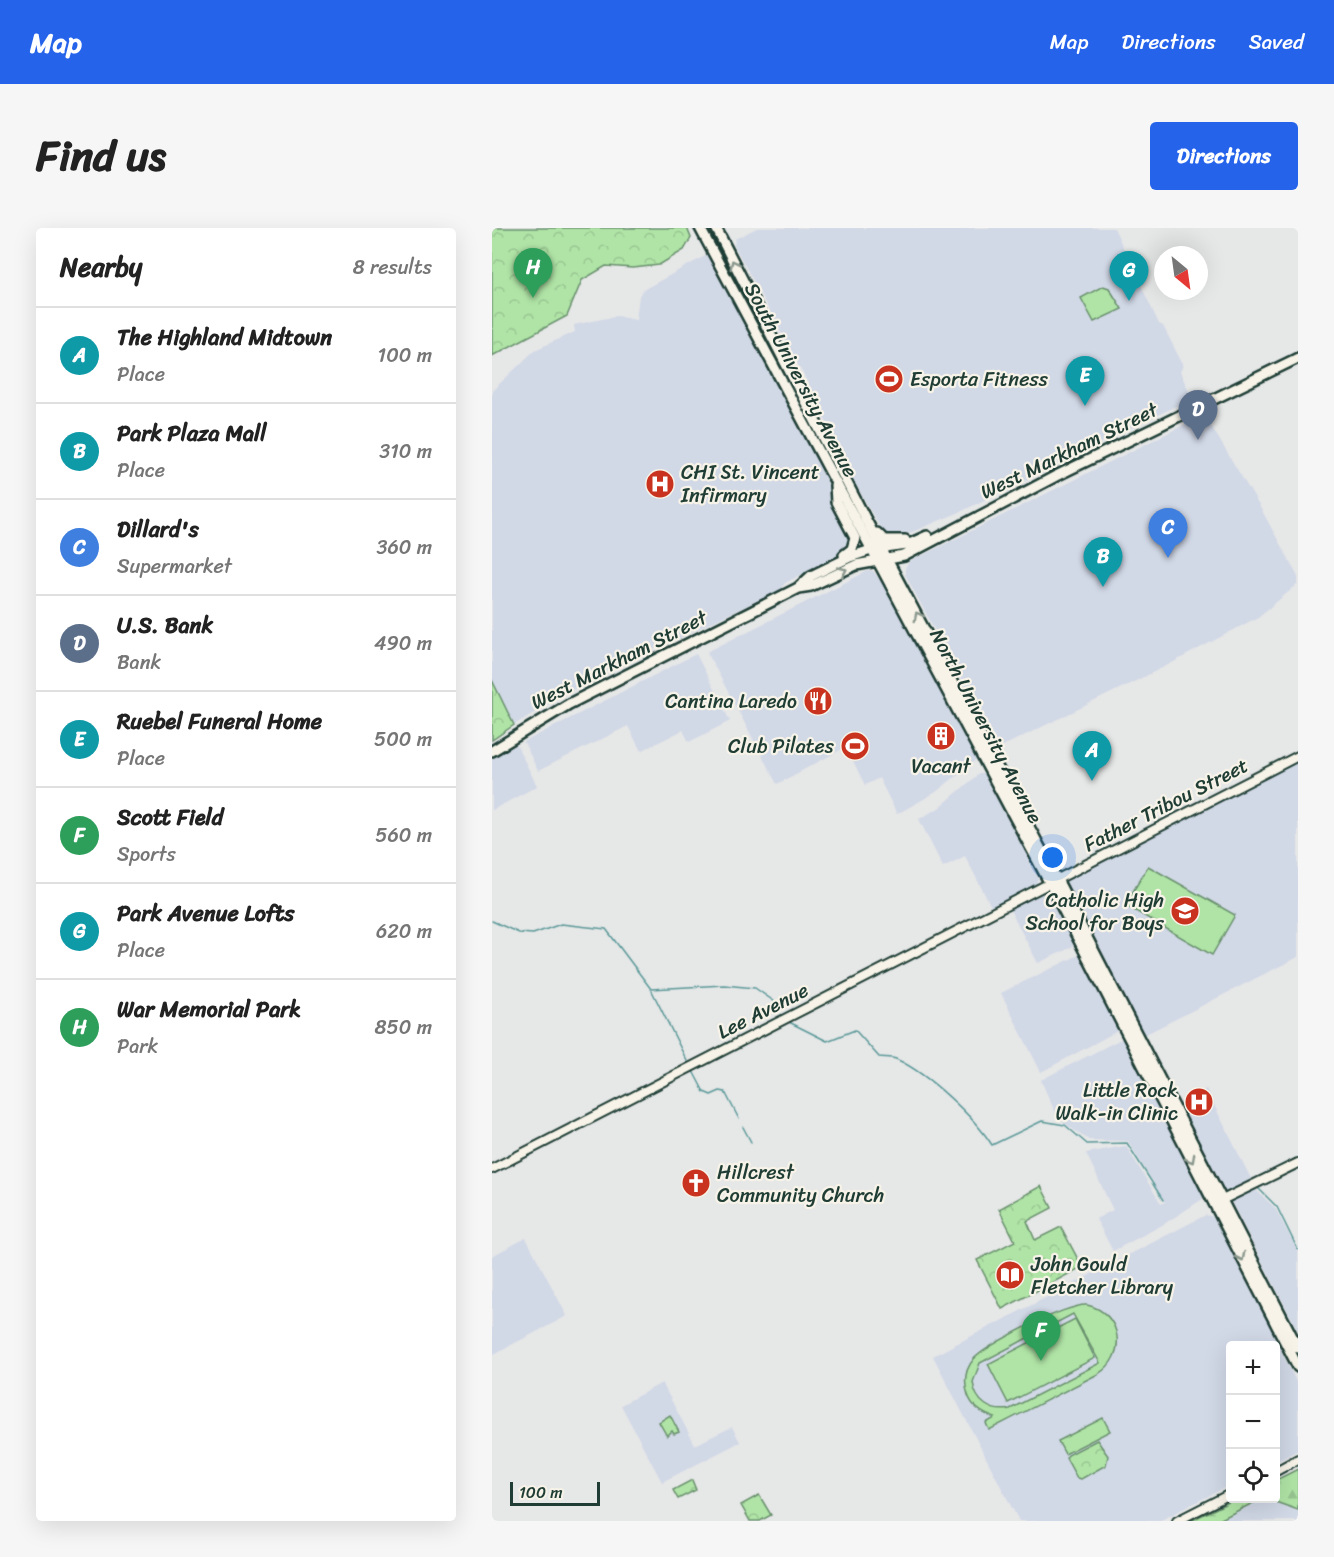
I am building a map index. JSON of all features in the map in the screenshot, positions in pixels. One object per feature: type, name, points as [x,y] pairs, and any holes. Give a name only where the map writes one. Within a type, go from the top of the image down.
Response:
[{"type":"main road","name":"South University Avenue","points":[[700,228],[871,550]]},
{"type":"main road","name":"South University Avenue","points":[[716,228],[882,549]]},
{"type":"main road","name":"West Markham Street","points":[[798,588],[811,586],[856,565],[904,556],[952,529],[1298,358]]},
{"type":"main road","points":[[811,576],[849,552],[854,544],[855,538],[836,502],[834,480]]},
{"type":"main road","points":[[867,523],[884,540],[895,542],[924,537]]},
{"type":"main road","name":"West Markham Street","points":[[492,751],[569,704],[798,588],[811,576],[850,557],[871,550],[901,547],[940,530],[952,529]]},
{"type":"main road","name":"North University Avenue","points":[[882,549],[883,560]]},
{"type":"main road","name":"North University Avenue","points":[[871,550],[883,560],[1053,880],[1219,1202],[1298,1348]]},
{"type":"main road","name":"North University Avenue","points":[[1219,1202],[1298,1367]]},
{"type":"street","name":"Father Tribou Street","points":[[1053,880],[1298,756]]},
{"type":"street","name":"Lee Avenue","points":[[492,1169],[1053,880]]},
{"type":"street","points":[[1219,1202],[1298,1162]]},
{"type":"street","points":[[1280,1468],[1298,1459]]},
{"type":"street","points":[[1177,1521],[1226,1496]]},
{"type":"shaded area","points":[[757,228],[1114,228],[1159,324],[1163,326],[1183,365],[1180,372],[1192,398],[960,512],[912,532],[888,537],[882,531],[853,479],[809,385],[734,245],[735,239]]},
{"type":"shaded area","name":"CHI St. Vincent Infirmary","points":[[707,255],[820,466],[852,536],[852,544],[845,552],[785,583],[780,590],[610,670],[514,725],[492,680],[492,391],[535,350],[575,332],[574,325],[617,316],[636,320],[639,296],[643,290]]},
{"type":"shaded area","points":[[1202,416],[1208,421],[1261,509],[1298,577],[1298,584],[1258,617],[1166,666],[1007,744],[1001,746],[995,743],[905,574],[909,562]]},
{"type":"shaded area","points":[[868,571],[873,571],[882,582],[976,760],[936,792],[897,814],[879,778],[865,785],[846,747],[777,784],[707,652]]},
{"type":"shaded area","points":[[696,654],[730,721],[689,742],[683,730],[641,751],[628,726],[538,771],[524,742]]},
{"type":"shaded area","points":[[516,744],[537,786],[492,810],[492,759]]},
{"type":"shaded area","name":"Catholic High School for Boys","points":[[1298,756],[1298,957],[1138,1038],[1057,879]]},
{"type":"shaded area","points":[[979,774],[986,774],[1039,876],[1036,884],[992,908],[965,856],[943,867],[919,819],[939,808]]},
{"type":"shaded area","points":[[1045,889],[1049,892],[1074,942],[1072,947],[1038,963],[1009,908]]},
{"type":"shaded area","points":[[1081,954],[1121,1029],[1041,1072],[1001,993]]},
{"type":"shaded area","points":[[1121,1039],[1129,1042],[1204,1198],[1164,1224],[1113,1251],[1096,1219],[1113,1210],[1086,1153],[1126,1146],[1161,1204],[1165,1202],[1128,1141],[1089,1140],[1058,1119],[1041,1080]]},
{"type":"shaded area","points":[[1206,1089],[1257,1191],[1275,1208],[1298,1252],[1298,1331],[1232,1203],[1177,1105]]},
{"type":"shaded area","points":[[1206,1215],[1213,1217],[1277,1341],[1226,1341],[1226,1487],[1159,1521],[1019,1521],[933,1356]]},
{"type":"shaded area","points":[[526,1238],[567,1316],[492,1355],[492,1256]]},
{"type":"shaded area","points":[[1280,1347],[1298,1386],[1298,1450],[1280,1460]]},
{"type":"shaded area","points":[[662,1383],[695,1445],[732,1427],[740,1442],[662,1482],[621,1405]]},
{"type":"shaded area","points":[[1280,1502],[1298,1510],[1298,1521],[1217,1521],[1253,1503]]},
{"type":"green space","points":[[492,228],[687,228],[691,238],[684,250],[659,265],[633,268],[606,266],[582,280],[567,316],[492,356]]},
{"type":"green space","points":[[1103,286],[1109,288],[1122,309],[1094,322],[1081,298]]},
{"type":"green space","points":[[492,680],[514,725],[492,740]]},
{"type":"green space","points":[[1148,866],[1235,915],[1212,955],[1125,905]]},
{"type":"green space","points":[[1041,1186],[1052,1208],[1027,1221],[1035,1240],[1061,1227],[1082,1267],[1002,1309],[977,1260],[1015,1241],[999,1209]]},
{"type":"green space","points":[[1087,1305],[1099,1310],[1114,1326],[1117,1346],[1108,1366],[1098,1374],[989,1430],[986,1423],[995,1418],[975,1406],[967,1390],[967,1372],[970,1364],[980,1353],[1009,1335],[1077,1306]],"holes":[[[1073,1314],[1100,1363],[1010,1409],[990,1407],[981,1400],[974,1389],[973,1382],[980,1363]]]},
{"type":"green space","points":[[1075,1319],[1095,1358],[1008,1403],[988,1364]]},
{"type":"green space","points":[[670,1415],[679,1432],[674,1434],[672,1431],[667,1436],[659,1422]]},
{"type":"green space","points":[[1103,1418],[1110,1431],[1065,1454],[1058,1441]]},
{"type":"green space","points":[[1097,1440],[1108,1456],[1106,1465],[1081,1479],[1077,1478],[1066,1458]]},
{"type":"green space","points":[[1298,1469],[1298,1510],[1278,1503],[1280,1478]]},
{"type":"green space","points":[[692,1480],[696,1490],[678,1499],[673,1490]]},
{"type":"green space","points":[[759,1495],[771,1515],[760,1521],[750,1521],[741,1505]]},
{"type":"green space","points":[[1227,1503],[1253,1503],[1217,1521],[1190,1521]]},
{"type":"waterway","points":[[492,921],[519,933],[533,934],[561,924],[606,929],[651,989],[724,985],[755,988],[781,1006]]},
{"type":"waterway","points":[[652,991],[688,1063]]},
{"type":"waterway","points":[[789,1022],[827,1041],[855,1030],[879,1057],[898,1060],[923,1075],[974,1122],[992,1145],[1042,1121],[1065,1125],[1087,1144],[1127,1143],[1163,1200]]},
{"type":"waterway","points":[[693,1071],[704,1092],[711,1095],[720,1091],[725,1092],[739,1119]]},
{"type":"waterway","points":[[743,1127],[751,1142]]},
{"type":"waterway","points":[[1259,1189],[1277,1207],[1298,1250]]},
{"type":"place","name":"War Memorial Park","points":[[533,298]]},
{"type":"place","name":"Park Avenue Lofts","points":[[1129,301]]},
{"type":"place","name":"Esporta Fitness","points":[[889,379]]},
{"type":"place","name":"Ruebel Funeral Home","points":[[1085,406]]},
{"type":"place","name":"U.S. Bank","points":[[1198,440]]},
{"type":"place","name":"CHI St. Vincent Infirmary","points":[[660,484]]},
{"type":"place","name":"Dillard's","points":[[1168,558]]},
{"type":"place","name":"Park Plaza Mall","points":[[1103,587]]},
{"type":"place","name":"Cantina Laredo","points":[[818,701]]},
{"type":"place","name":"Vacant","points":[[941,736]]},
{"type":"place","name":"Club Pilates","points":[[855,746]]},
{"type":"place","name":"The Highland Midtown","points":[[1092,781]]},
{"type":"place","name":"Catholic High School for Boys","points":[[1185,911]]},
{"type":"place","name":"Little Rock Walk-in Clinic","points":[[1199,1102]]},
{"type":"place","name":"Hillcrest Community Church","points":[[696,1183]]},
{"type":"place","name":"John Gould Fletcher Library","points":[[1010,1275]]},
{"type":"place","name":"Scott Field","points":[[1041,1361]]}]
